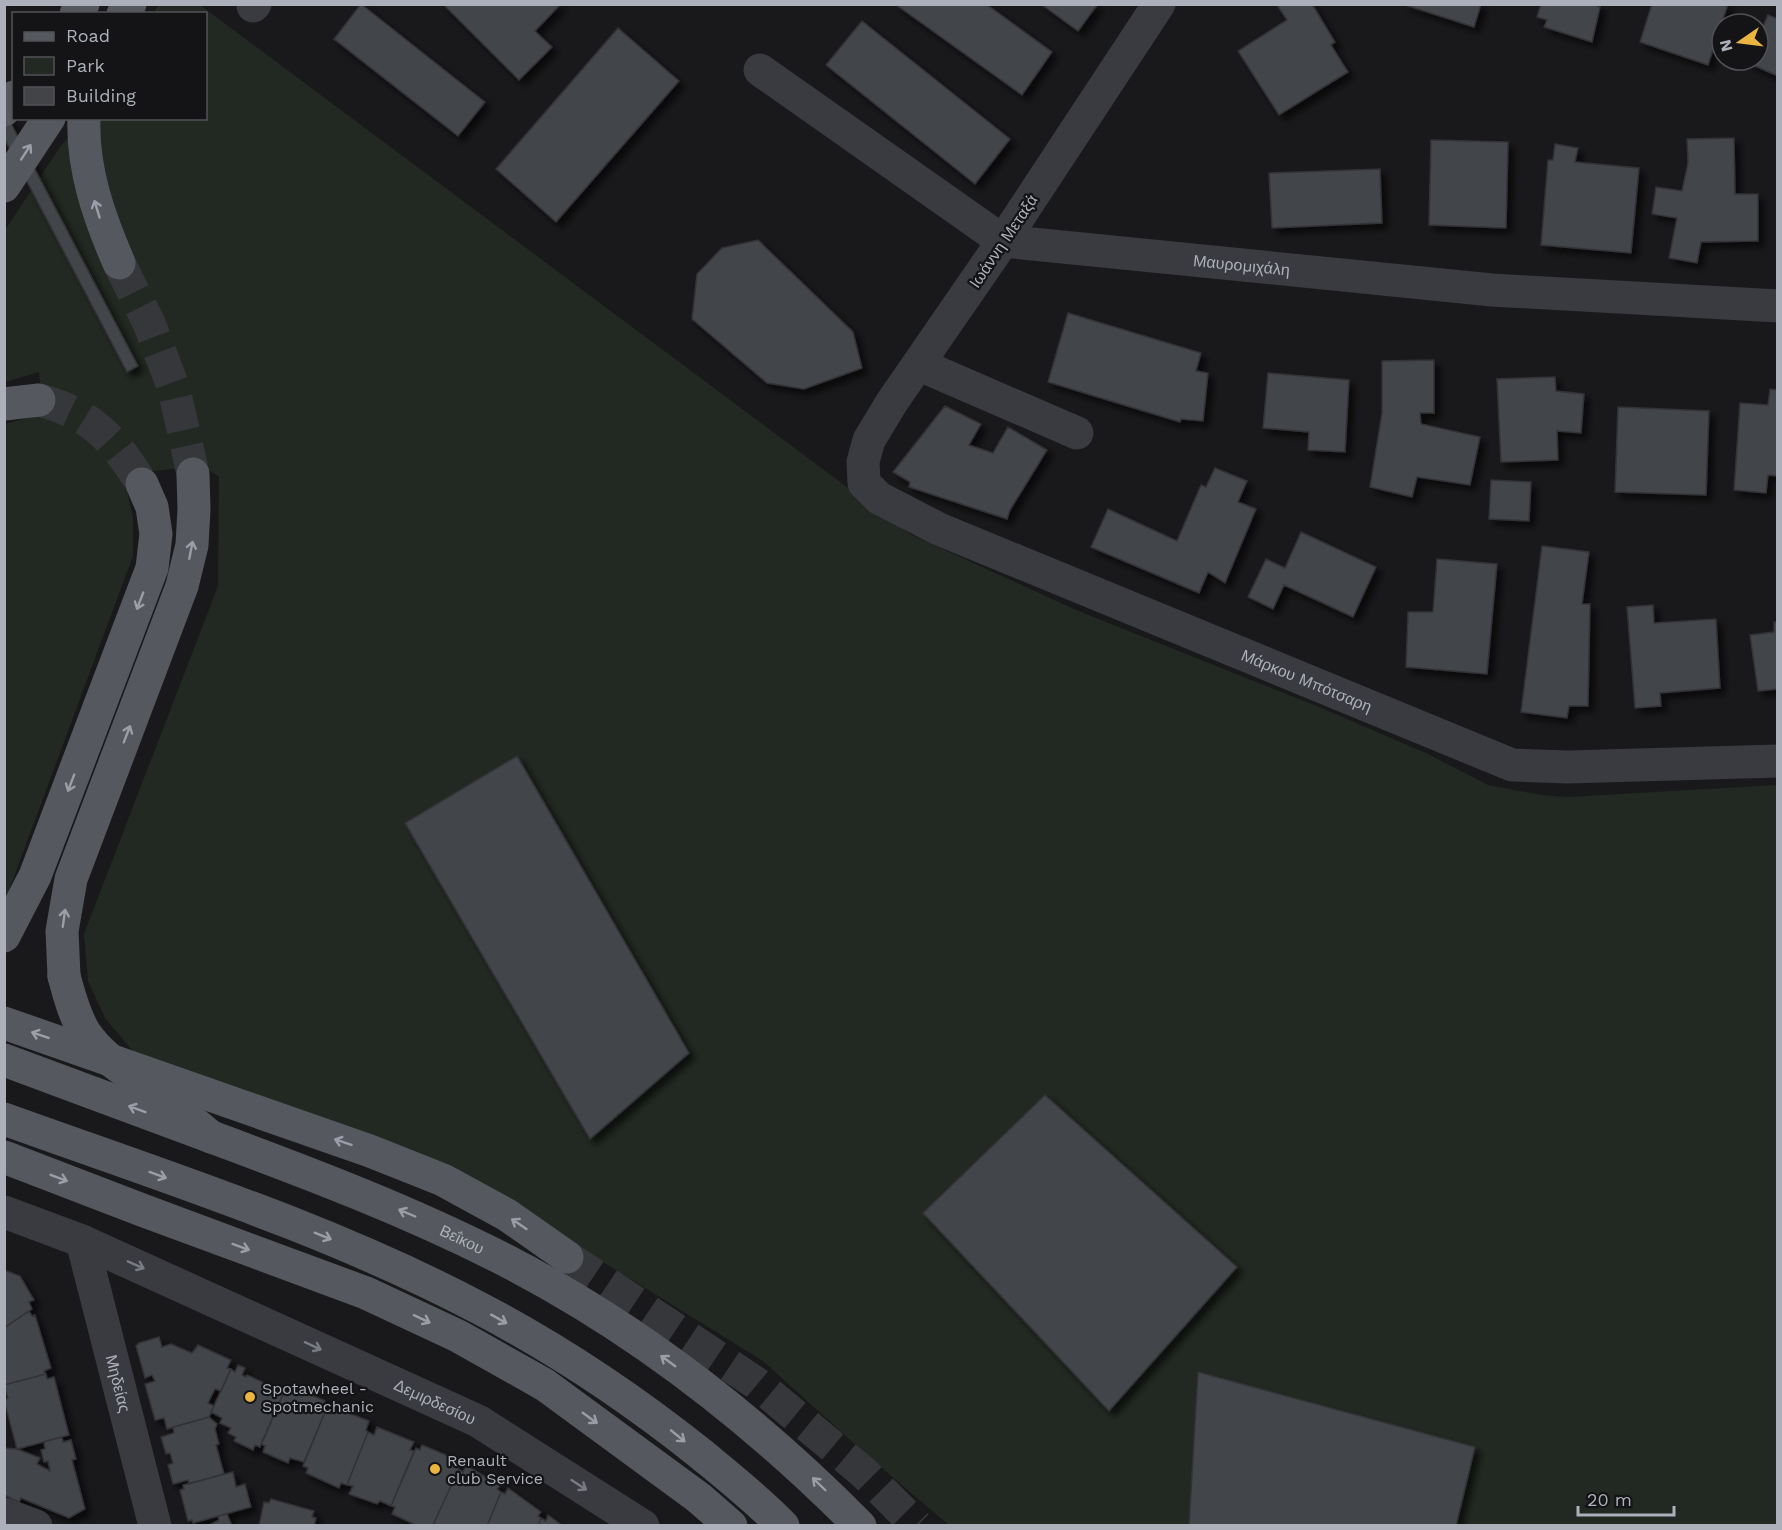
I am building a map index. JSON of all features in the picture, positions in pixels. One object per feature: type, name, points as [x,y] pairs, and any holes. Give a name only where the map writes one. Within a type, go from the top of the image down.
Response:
[{"type":"main road","points":[[4,186],[48,120]]},
{"type":"main road","points":[[84,120],[90,182],[97,209],[119,263]]},
{"type":"main road","points":[[4,404],[39,400]]},
{"type":"main road","points":[[193,474],[192,545],[182,586],[71,879],[62,931],[64,976],[84,1031],[121,1070],[155,1092],[212,1137]]},
{"type":"main road","points":[[4,936],[35,876],[152,568],[156,534],[152,507],[142,484]]},
{"type":"main road","points":[[4,1023],[370,1151],[443,1180],[507,1215],[567,1257]]},
{"type":"main road","name":"Βεΐκου","points":[[4,1060],[278,1160],[424,1221],[506,1260],[589,1307],[715,1396],[813,1479],[860,1526]]},
{"type":"main road","points":[[4,1119],[267,1213],[334,1240],[481,1309],[561,1354],[669,1429],[721,1470],[783,1526]]},
{"type":"main road","points":[[4,1157],[366,1293],[458,1336],[545,1385],[699,1498],[731,1526]]},
{"type":"street","name":"Ιωάννη Μεταξά","points":[[864,483],[863,462],[869,440],[892,402],[1003,241],[1159,4]]},
{"type":"street","name":"Μαυρομιχάλη","points":[[760,70],[1003,241],[1492,290],[1778,306]]},
{"type":"street","points":[[920,364],[1077,434]]},
{"type":"street","name":"Μάρκου Μπότσαρη","points":[[864,483],[879,498],[939,529],[1512,765],[1568,767],[1778,760]]},
{"type":"street","name":"Δεμιρδεσίου","points":[[4,1212],[82,1241],[478,1421],[643,1526]]},
{"type":"street","name":"Μηδείας","points":[[82,1241],[155,1526]]},
{"type":"street","points":[[4,1514],[36,1526]]},
{"type":"green space","points":[[159,5],[200,5],[910,534],[1076,610],[1319,707],[1426,753],[1488,785],[1541,795],[1567,797],[1777,785],[1777,1525],[949,1525],[870,1458],[763,1361],[577,1246],[135,1054],[105,1018],[88,981],[84,934],[218,586],[219,476],[199,466],[145,472],[126,485],[133,518],[133,556],[5,901],[5,424],[43,414],[39,372],[5,382],[5,230],[69,137],[106,203],[97,120],[207,120],[207,12],[154,12]]},
{"type":"building","points":[[361,4],[485,102],[458,136],[334,39]]},
{"type":"building","points":[[443,4],[561,4],[535,31],[552,47],[519,80]]},
{"type":"building","points":[[895,4],[986,4],[1052,52],[1022,95]]},
{"type":"building","points":[[1041,4],[1098,4],[1078,31]]},
{"type":"building","points":[[1312,4],[1335,42],[1331,45],[1348,72],[1279,115],[1238,51],[1287,20],[1277,5]]},
{"type":"building","points":[[1402,4],[1481,4],[1474,27]]},
{"type":"building","points":[[1541,4],[1592,4],[1600,7],[1592,42],[1544,27],[1547,20],[1537,17]]},
{"type":"building","points":[[1652,4],[1728,4],[1725,12],[1710,12],[1708,65],[1640,42]]},
{"type":"building","points":[[1770,16],[1778,19],[1778,76],[1769,72]]},
{"type":"building","points":[[862,21],[1010,139],[975,184],[826,65]]},
{"type":"building","points":[[618,28],[679,81],[556,222],[496,169]]},
{"type":"building","points":[[4,110],[138,366],[127,372],[4,138]]},
{"type":"building","points":[[1734,138],[1735,194],[1758,194],[1758,241],[1701,242],[1697,263],[1669,258],[1677,218],[1652,214],[1656,187],[1682,191],[1688,163],[1687,139]]},
{"type":"building","points":[[1431,140],[1508,142],[1506,228],[1429,225]]},
{"type":"building","points":[[1555,144],[1578,148],[1575,162],[1639,168],[1631,253],[1541,245],[1548,160],[1553,160]]},
{"type":"building","points":[[1380,169],[1382,223],[1272,228],[1269,173]]},
{"type":"building","points":[[758,240],[853,332],[862,368],[804,389],[767,383],[692,319],[697,274],[722,248]]},
{"type":"building","points":[[1068,313],[1201,353],[1196,371],[1208,373],[1203,421],[1181,419],[1180,422],[1048,382]]},
{"type":"building","points":[[1434,360],[1434,413],[1420,413],[1421,424],[1480,437],[1470,485],[1417,477],[1412,497],[1370,487],[1382,413],[1382,361]]},
{"type":"building","points":[[1268,373],[1349,380],[1345,452],[1308,450],[1309,432],[1263,428]]},
{"type":"building","points":[[1555,377],[1556,391],[1584,394],[1581,433],[1557,431],[1558,460],[1501,462],[1497,379]]},
{"type":"building","points":[[1770,389],[1778,390],[1778,476],[1768,475],[1766,493],[1734,490],[1740,403],[1768,405]]},
{"type":"building","points":[[945,406],[981,424],[969,445],[993,453],[1008,427],[1047,450],[1010,510],[1007,519],[909,487],[910,482],[893,472]]},
{"type":"building","points":[[1618,407],[1709,411],[1706,495],[1615,492]]},
{"type":"building","points":[[1215,468],[1247,481],[1238,502],[1256,509],[1225,583],[1208,572],[1199,593],[1091,547],[1108,509],[1177,541],[1201,485],[1206,487]]},
{"type":"building","points":[[1491,480],[1531,482],[1529,521],[1489,519]]},
{"type":"building","points":[[1301,532],[1376,567],[1353,617],[1284,585],[1273,609],[1248,597],[1266,559],[1285,568]]},
{"type":"building","points":[[1542,546],[1589,552],[1582,604],[1590,604],[1588,706],[1569,706],[1567,718],[1521,712]]},
{"type":"building","points":[[1437,559],[1497,564],[1487,674],[1406,667],[1408,612],[1433,612]]},
{"type":"building","points":[[1653,605],[1654,623],[1716,619],[1720,688],[1660,693],[1661,706],[1635,708],[1627,607]]},
{"type":"building","points":[[1774,622],[1778,622],[1778,689],[1758,691],[1750,635],[1774,632]]},
{"type":"building","points":[[517,756],[689,1053],[590,1139],[405,823]]},
{"type":"building","points":[[1045,1095],[1237,1267],[1109,1411],[923,1213]]},
{"type":"building","points":[[4,1270],[20,1276],[34,1300],[29,1302],[32,1309],[4,1328]]},
{"type":"building","points":[[29,1311],[32,1316],[35,1315],[51,1368],[44,1371],[46,1374],[4,1385],[4,1328]]},
{"type":"building","points":[[159,1337],[162,1347],[171,1344],[192,1353],[198,1345],[231,1360],[227,1368],[231,1369],[221,1391],[215,1389],[208,1403],[214,1406],[209,1417],[167,1429],[164,1418],[155,1420],[145,1384],[155,1381],[152,1375],[145,1378],[136,1346]]},
{"type":"building","points":[[238,1365],[245,1368],[242,1375],[246,1377],[247,1375],[284,1392],[260,1447],[255,1445],[253,1450],[234,1441],[236,1437],[228,1433],[231,1428],[220,1423],[222,1418],[211,1412],[231,1369],[235,1372]]},
{"type":"building","points":[[1198,1372],[1475,1447],[1456,1526],[1189,1526]]},
{"type":"building","points":[[46,1374],[47,1379],[54,1377],[69,1435],[17,1449],[4,1400],[8,1398],[4,1385]]},
{"type":"building","points":[[290,1386],[325,1401],[321,1410],[325,1412],[304,1462],[290,1458],[288,1463],[263,1452],[265,1446],[261,1444],[284,1392],[287,1394]]},
{"type":"building","points":[[333,1407],[369,1421],[366,1430],[368,1432],[347,1485],[341,1483],[339,1488],[306,1473],[308,1468],[303,1466],[325,1412],[331,1414]]},
{"type":"building","points":[[209,1417],[217,1424],[215,1429],[219,1444],[216,1445],[224,1474],[189,1484],[188,1480],[173,1484],[168,1465],[173,1463],[170,1453],[166,1454],[161,1437],[174,1433],[173,1427]]},
{"type":"building","points":[[377,1427],[414,1442],[410,1450],[414,1451],[391,1506],[380,1501],[377,1504],[349,1494],[353,1486],[347,1485],[368,1432],[374,1435]]},
{"type":"building","points":[[62,1437],[63,1442],[71,1440],[76,1459],[72,1460],[85,1509],[69,1518],[21,1498],[19,1502],[4,1495],[5,1448],[17,1449],[40,1458],[37,1464],[50,1471],[48,1461],[44,1462],[41,1450],[45,1449],[44,1442]]},
{"type":"building","points":[[422,1445],[458,1460],[456,1466],[459,1469],[433,1525],[418,1526],[392,1514],[395,1507],[391,1506],[416,1448],[420,1450]]},
{"type":"building","points":[[466,1465],[500,1486],[497,1489],[501,1492],[487,1526],[433,1525],[459,1469],[463,1472]]},
{"type":"building","points":[[233,1472],[236,1487],[245,1484],[251,1507],[193,1523],[192,1520],[188,1521],[180,1490],[184,1489],[183,1485]]},
{"type":"building","points":[[508,1488],[541,1512],[538,1516],[541,1518],[538,1526],[487,1526],[501,1492],[505,1494]]},
{"type":"building","points":[[271,1499],[314,1511],[312,1517],[316,1518],[314,1526],[259,1526],[264,1502],[269,1503]]},
{"type":"building","points":[[227,1514],[232,1526],[208,1526],[219,1520],[218,1516]]},
{"type":"building","points":[[548,1515],[563,1526],[538,1526],[541,1518],[546,1521]]},
{"type":"tunnel","points":[[119,263],[149,323],[174,389],[193,474]]},
{"type":"tunnel","points":[[39,400],[74,413],[100,430],[122,454],[142,484]]},
{"type":"tunnel","points":[[567,1257],[756,1383],[863,1472],[917,1526]]},
{"type":"place","name":"Spotawheel - Spotmechanic","points":[[250,1397]]},
{"type":"place","name":"Renault club Service","points":[[435,1469]]}]
